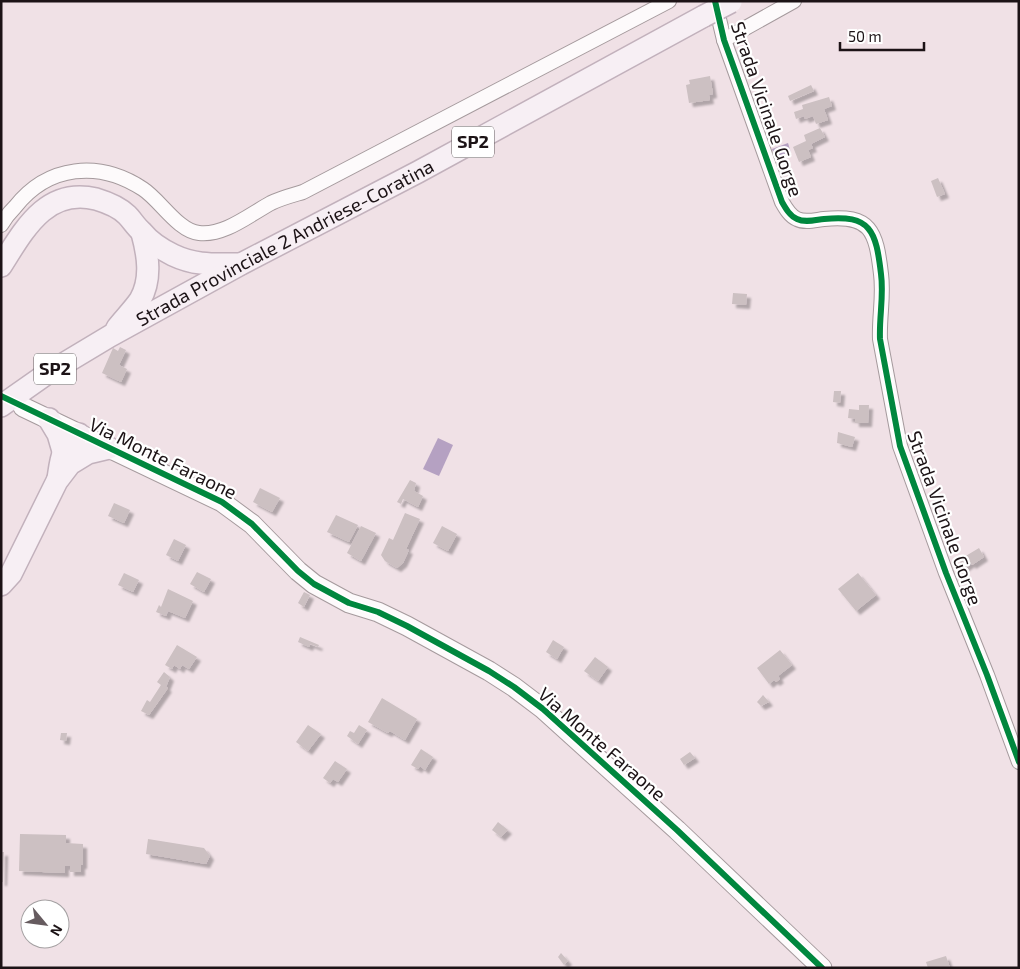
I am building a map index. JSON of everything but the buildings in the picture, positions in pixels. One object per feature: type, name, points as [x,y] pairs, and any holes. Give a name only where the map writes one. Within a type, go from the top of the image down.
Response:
[{"type":"main road","name":"Strada Provinciale 2 Andriese-Coratina","points":[[1,406],[45,375],[110,336],[240,264],[426,168],[709,9],[731,2]]},
{"type":"main road","points":[[1,266],[21,233],[38,214],[57,200],[83,196],[105,202],[126,214],[142,234],[172,254],[196,264],[240,264]]},
{"type":"main road","points":[[110,336],[140,299],[147,280],[148,257],[142,234]]},
{"type":"main road","points":[[49,419],[58,434],[63,466]]},
{"type":"main road","points":[[1,585],[11,574],[63,466],[69,440],[79,434]]},
{"type":"main road","points":[[63,466],[88,453],[109,448]]},
{"type":"street","points":[[1,225],[24,195],[54,176],[83,170],[116,175],[144,189],[183,226],[196,233],[211,234],[273,202],[303,192],[669,1]]},
{"type":"street","points":[[724,40],[794,1]]},
{"type":"street","name":"Strada Vicinale Gorge","points":[[709,9],[724,40],[782,202],[789,213],[797,219],[805,221],[837,218],[854,219],[864,224],[871,232],[882,275],[879,322],[880,339],[900,446],[946,573],[1019,762]]},
{"type":"street","name":"Via Monte Faraone","points":[[23,407],[222,502],[252,524],[298,571],[322,590],[349,603],[378,612],[407,626],[489,671],[514,687],[543,709],[677,830],[822,968]]},
{"type":"shaded area","points":[[788,143],[791,153],[775,158],[772,149]]},
{"type":"shaded area","points":[[438,438],[453,445],[439,476],[423,469]]},
{"type":"cycle path","points":[[715,1],[724,40],[782,202],[787,210],[795,218],[803,221],[852,219],[868,228],[873,236],[877,247],[882,282],[880,339],[900,446],[946,573],[1019,762]]},
{"type":"cycle path","points":[[1,396],[222,502],[252,524],[298,571],[314,584],[349,603],[378,612],[407,626],[489,671],[514,687],[543,709],[677,830],[822,968]]}]
